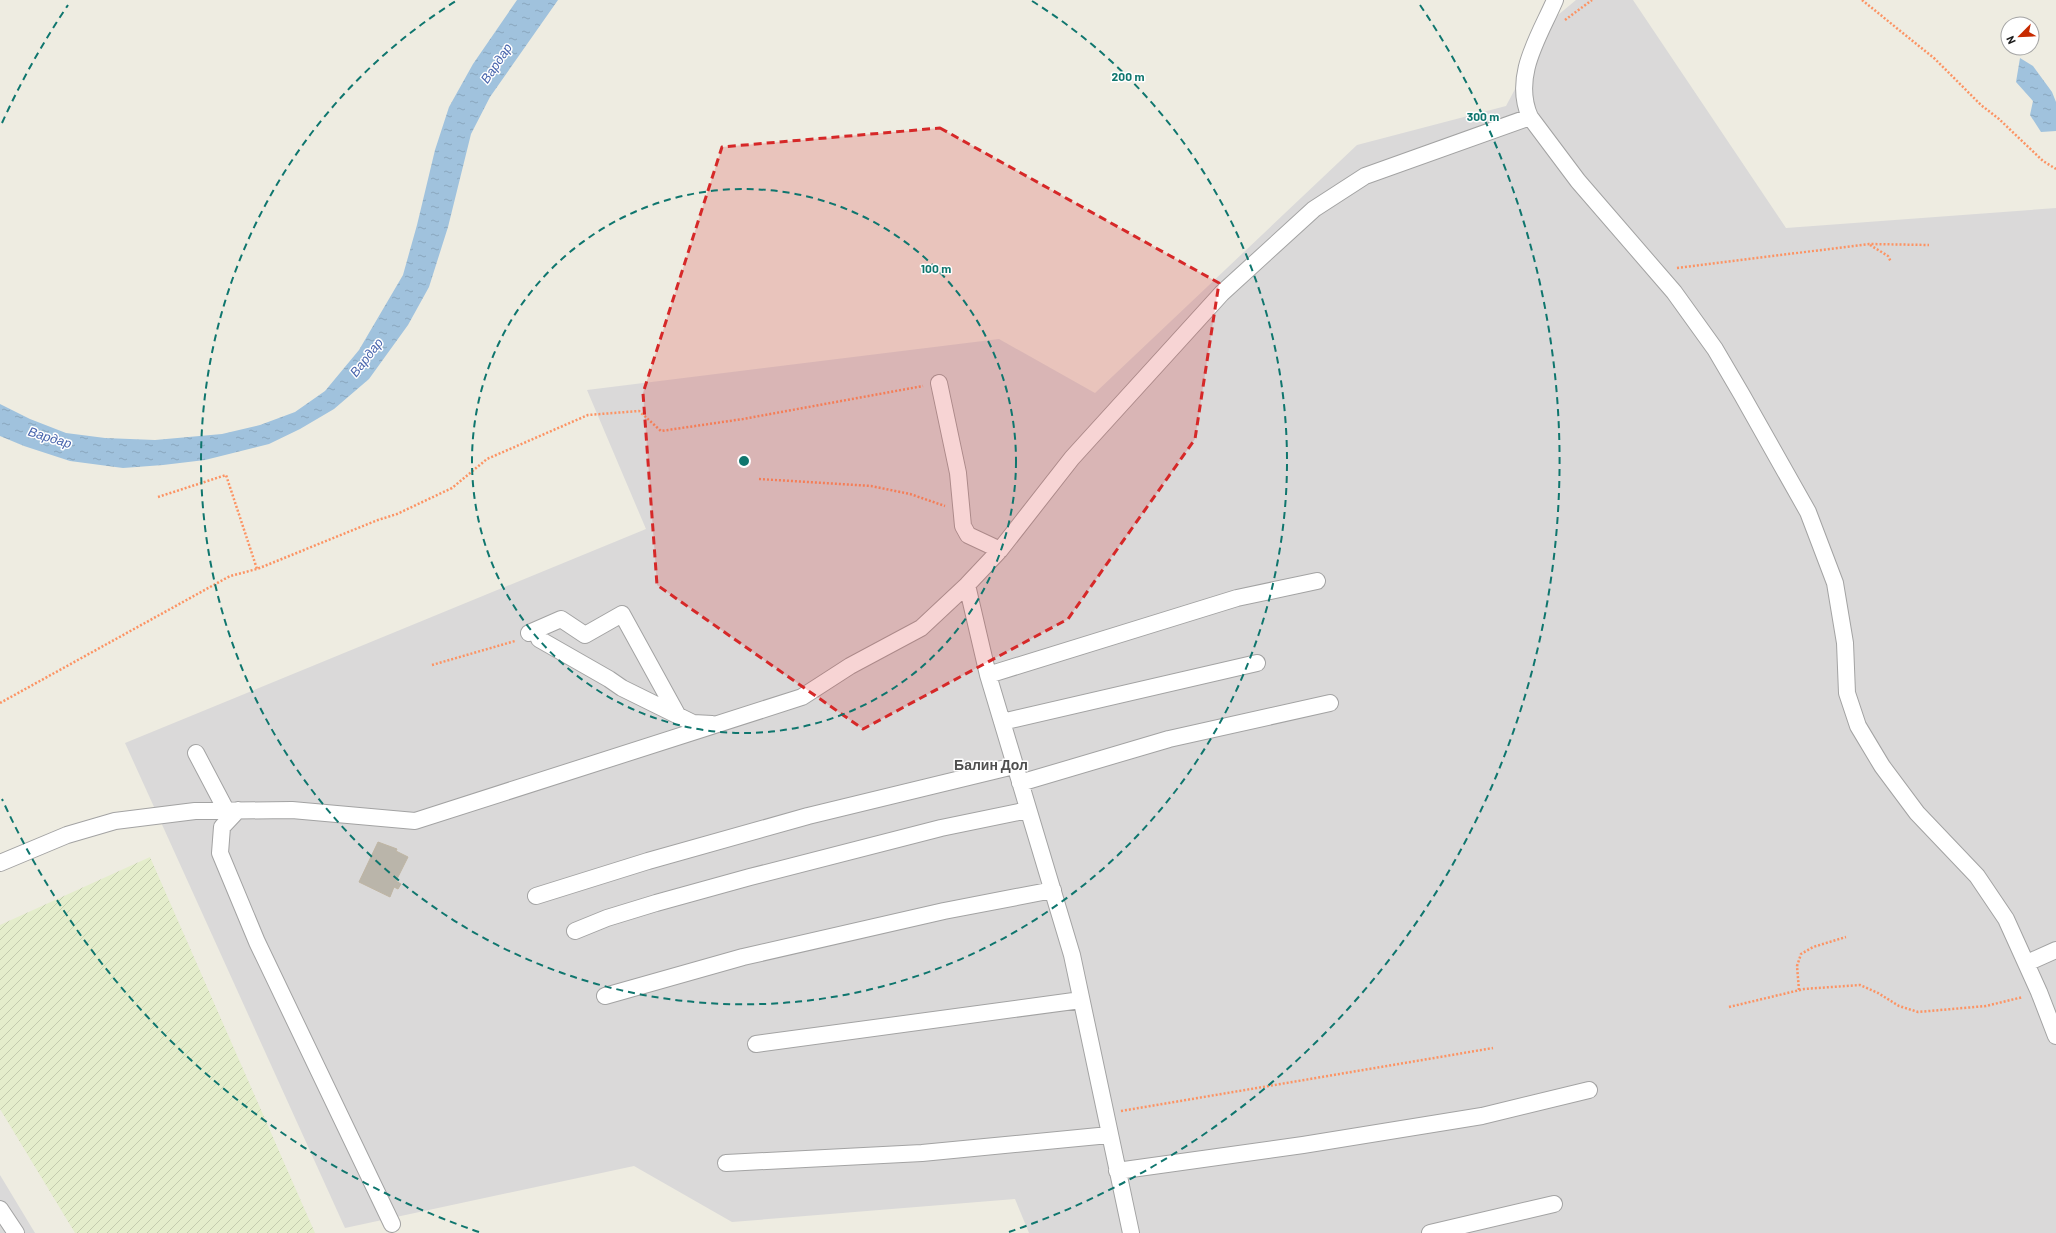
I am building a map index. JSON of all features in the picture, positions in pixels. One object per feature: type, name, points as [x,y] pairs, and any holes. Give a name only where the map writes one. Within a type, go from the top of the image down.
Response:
[{"type":"street","points":[[1555,0],[1526,70],[1524,96],[1530,117],[1578,181],[1674,292],[1715,349],[1808,512],[1835,583],[1845,643],[1847,693],[1850,708],[1865,739],[1882,766],[1917,813],[1977,876],[2006,919],[2027,963],[2056,1036]]},
{"type":"street","points":[[0,863],[67,835],[115,821],[194,811],[292,810],[415,821],[722,724],[802,697],[850,666],[921,628],[967,585],[1000,550],[1072,458],[1222,293],[1314,209],[1365,176],[1530,117]]},
{"type":"street","points":[[939,383],[958,473],[961,511],[964,526],[968,535],[1000,550]]},
{"type":"street","points":[[988,675],[1237,598],[1317,581]]},
{"type":"street","points":[[967,585],[988,675],[1014,766],[1072,955],[1131,1233]]},
{"type":"street","points":[[677,714],[622,614],[585,635],[561,619],[534,636],[609,678],[622,688],[693,723],[722,724]]},
{"type":"street","points":[[1002,722],[1257,663]]},
{"type":"street","points":[[1020,783],[1170,739],[1330,703]]},
{"type":"street","points":[[196,753],[232,810]]},
{"type":"street","points":[[536,896],[648,861],[808,816],[1014,766]]},
{"type":"street","points":[[232,810],[222,827],[220,853],[257,942],[392,1224]]},
{"type":"street","points":[[575,931],[621,914],[750,878],[941,828],[1028,810]]},
{"type":"street","points":[[605,996],[743,957],[944,911],[1053,890]]},
{"type":"street","points":[[2027,963],[2056,950]]},
{"type":"street","points":[[756,1044],[1081,1000]]},
{"type":"street","points":[[1117,1171],[1303,1145],[1482,1116],[1589,1090]]},
{"type":"street","points":[[726,1163],[922,1153],[1109,1135]]},
{"type":"street","points":[[1430,1233],[1554,1204]]},
{"type":"street","points":[[0,1209],[16,1233]]},
{"type":"path","points":[[1862,0],[1936,58],[1976,101],[1999,119],[2044,161],[2056,169]]},
{"type":"path","points":[[1869,244],[1888,256],[1891,262]]},
{"type":"path","points":[[1656,271],[1869,244],[1929,245]]},
{"type":"path","points":[[0,703],[230,576],[257,569],[378,520],[398,514],[452,488],[487,458],[588,415],[639,410],[661,431],[743,419],[939,383]]},
{"type":"path","points":[[158,497],[226,475],[257,569]]},
{"type":"path","points":[[759,479],[871,486],[910,494],[961,511]]},
{"type":"path","points":[[432,665],[534,636]]},
{"type":"path","points":[[1799,990],[1797,966],[1801,954],[1813,947],[1846,937]]},
{"type":"path","points":[[1729,1006],[1799,990],[1860,985],[1878,993],[1899,1006],[1918,1012],[1986,1006],[2011,1001],[2039,992]]},
{"type":"path","points":[[1105,1113],[1493,1048]]},
{"type":"highlighted area","points":[[940,128],[1219,283],[1195,439],[1068,619],[863,729],[657,585],[643,393],[722,147]]},
{"type":"shaded area","points":[[1576,0],[1633,0],[1786,228],[2056,208],[2056,1233],[1029,1233],[1015,1199],[732,1222],[634,1166],[345,1228],[125,743],[646,529],[587,390],[999,339],[1095,393],[1357,145],[1506,106],[1552,20]]},
{"type":"shaded area","points":[[0,1175],[35,1233],[0,1233]]},
{"type":"green space","points":[[150,857],[315,1233],[75,1233],[0,1109],[0,925]]},
{"type":"water","name":"Вардар","points":[[517,0],[558,0],[490,97],[471,134],[448,227],[429,287],[408,325],[369,379],[334,409],[300,429],[269,444],[205,460],[163,465],[123,468],[70,461],[24,446],[0,436],[0,404],[30,419],[66,433],[105,438],[155,440],[222,434],[260,425],[295,412],[325,391],[359,350],[403,275],[435,150],[449,107],[473,64]]},
{"type":"water","points":[[2020,58],[2033,66],[2052,92],[2056,102],[2056,131],[2041,132],[2030,115],[2033,101],[2016,82]]},
{"type":"building","points":[[378,842],[397,849],[396,851],[408,857],[396,881],[401,884],[398,889],[394,887],[390,897],[359,882]]},
{"type":"district","name":"Балин Дол","points":[[991,764]]}]
